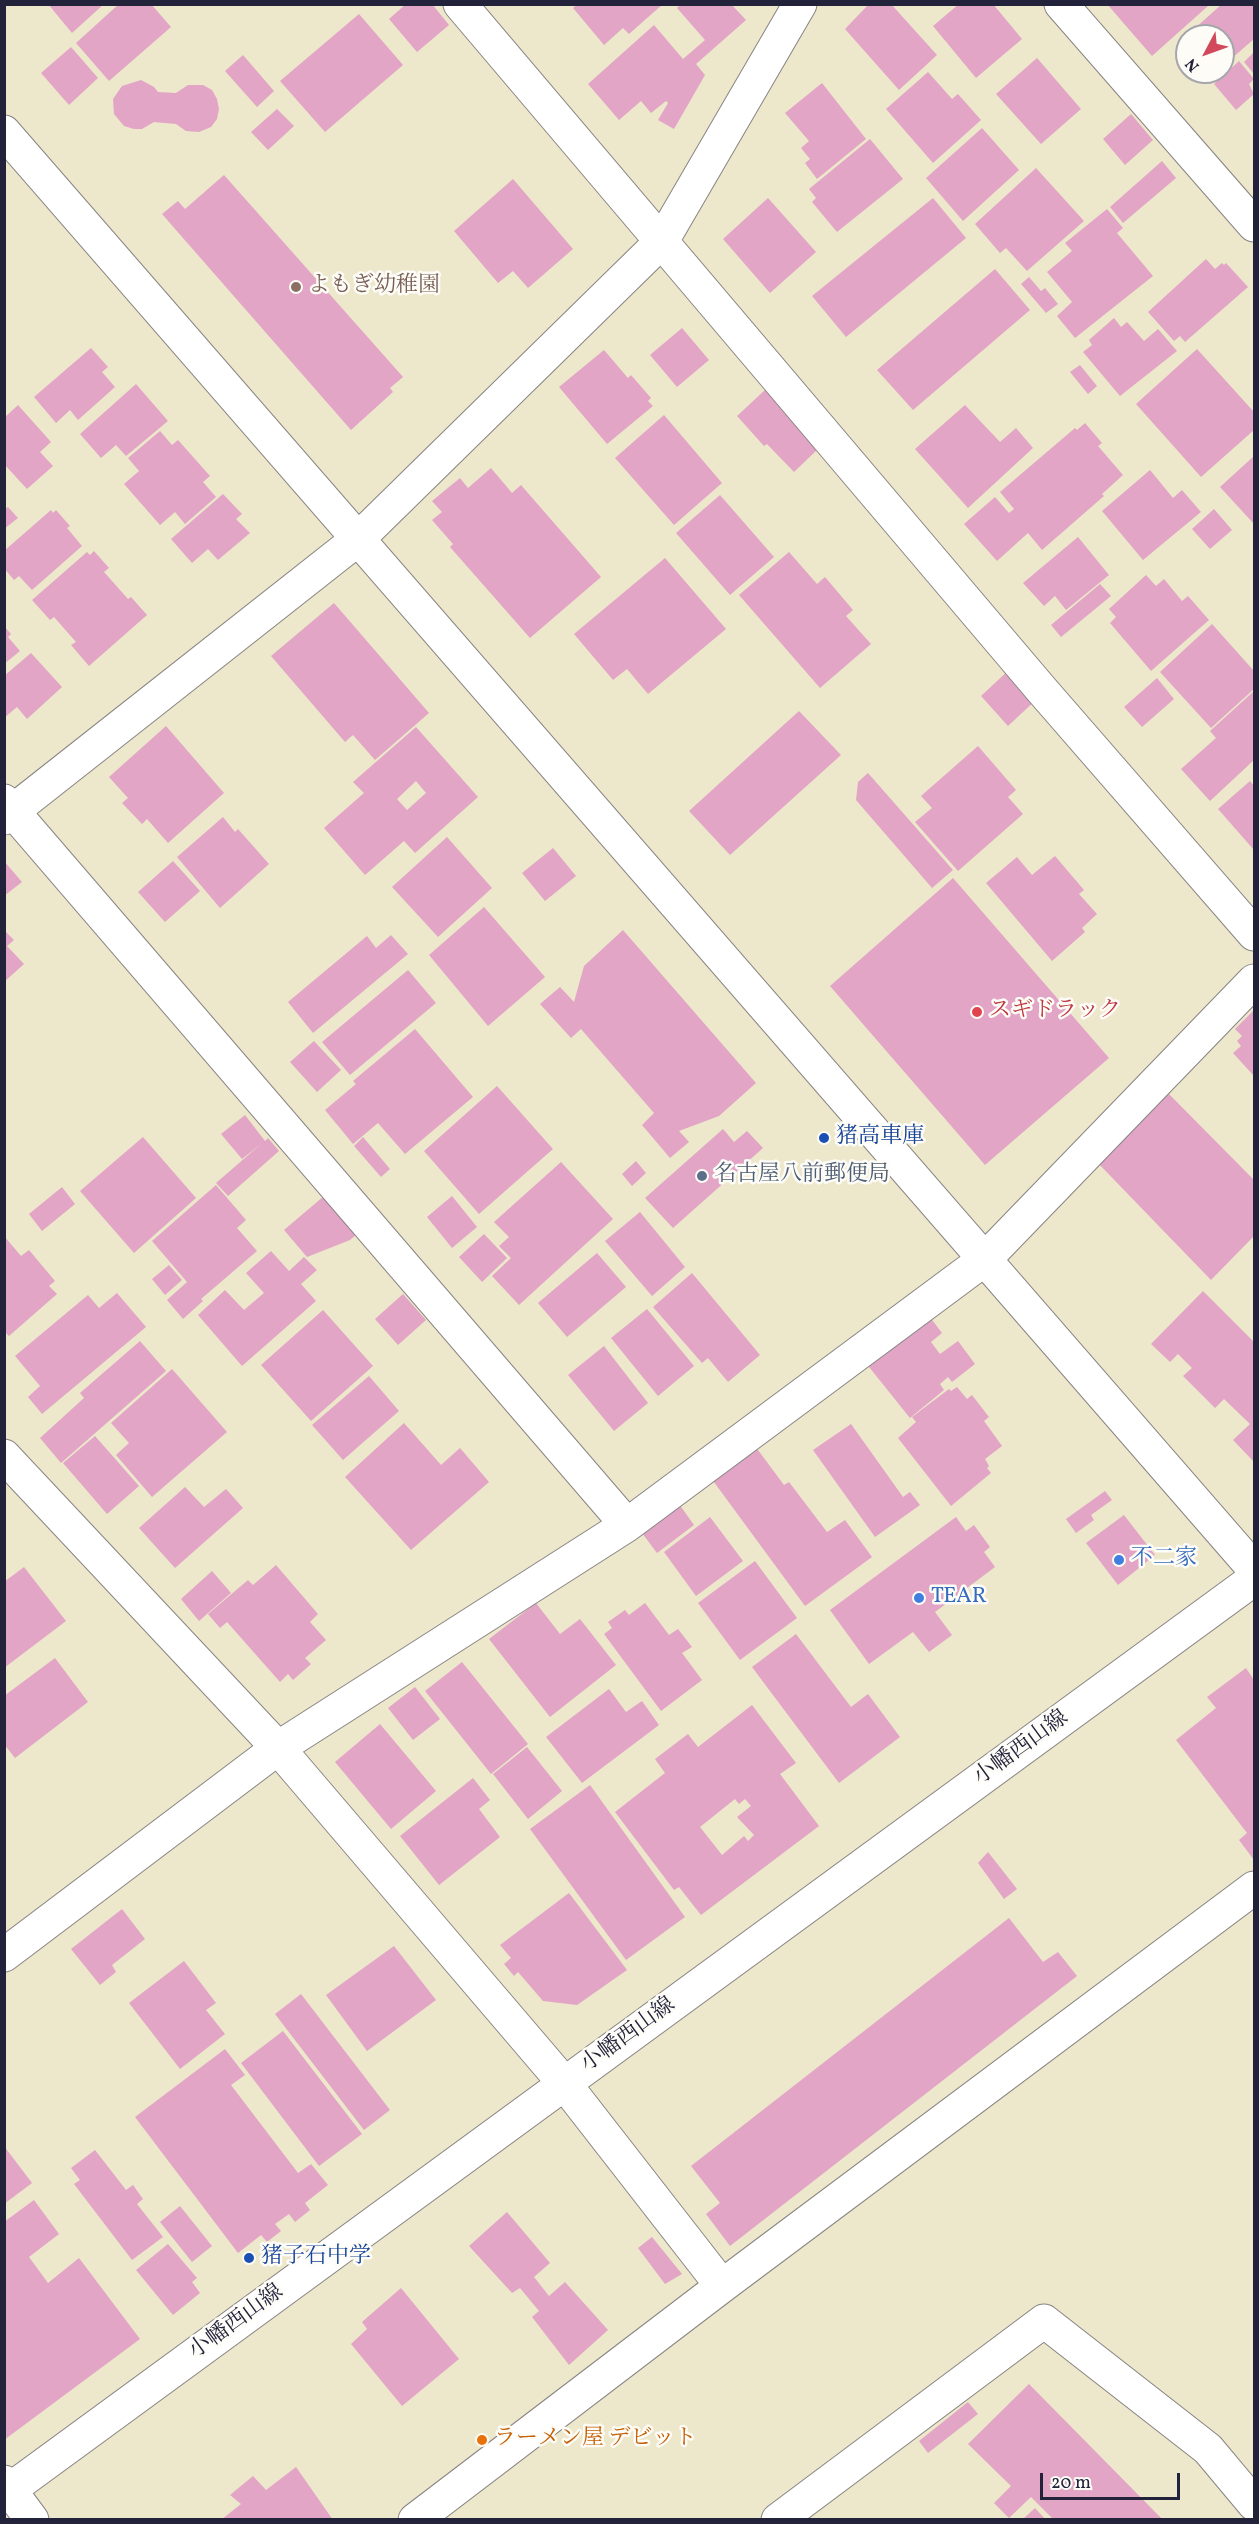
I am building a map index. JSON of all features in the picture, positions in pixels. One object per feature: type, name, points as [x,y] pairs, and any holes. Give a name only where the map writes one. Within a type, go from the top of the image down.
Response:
[{"type":"street","points":[[460,4],[1041,688],[1254,934]]},
{"type":"street","points":[[627,1525],[7,810],[358,538],[662,241],[800,4]]},
{"type":"street","points":[[1061,4],[1254,225]]},
{"type":"street","points":[[4,132],[1254,1569]]},
{"type":"street","points":[[4,1955],[278,1748],[627,1525],[985,1258],[1254,981]]},
{"type":"street","points":[[4,1456],[278,1748],[564,2083],[722,2286]]},
{"type":"street","name":"小幡西山線","points":[[6,2488],[1254,1580]]},
{"type":"street","points":[[416,2520],[722,2286],[1254,1888]]},
{"type":"street","points":[[778,2520],[1044,2321],[1208,2449],[1254,2504]]},
{"type":"street","points":[[6,2488],[32,2520]]},
{"type":"building","points":[[48,4],[104,4],[72,33]]},
{"type":"building","points":[[119,4],[151,4],[171,27],[109,81],[76,43]]},
{"type":"building","points":[[406,4],[432,4],[449,25],[417,52],[389,19]]},
{"type":"building","points":[[578,4],[663,4],[629,34],[623,28],[604,45],[573,8]]},
{"type":"building","points":[[681,4],[731,4],[746,20],[696,64],[705,75],[674,129],[658,120],[668,103],[666,101],[651,113],[641,101],[619,120],[588,84],[654,25],[683,59],[705,40],[677,8]]},
{"type":"building","points":[[869,4],[891,4],[937,55],[899,90],[845,29]]},
{"type":"building","points":[[959,4],[993,4],[1022,39],[976,78],[933,26]]},
{"type":"building","points":[[1107,4],[1206,4],[1208,6],[1188,24],[1175,24],[1175,35],[1152,56]]},
{"type":"building","points":[[1222,4],[1254,4],[1254,39],[1235,56],[1235,24],[1200,24]]},
{"type":"building","points":[[359,14],[403,65],[325,132],[280,81]]},
{"type":"building","points":[[71,47],[98,78],[69,105],[41,73]]},
{"type":"building","points":[[1254,52],[1254,74],[1244,62]]},
{"type":"building","points":[[243,55],[274,91],[257,107],[225,71]]},
{"type":"building","points":[[1037,58],[1081,109],[1041,144],[996,94]]},
{"type":"building","points":[[1239,61],[1254,79],[1249,84],[1254,94],[1236,110],[1214,84],[1235,84],[1235,65]]},
{"type":"building","points":[[928,72],[952,99],[958,94],[981,120],[933,163],[886,109]]},
{"type":"building","points":[[141,80],[158,92],[176,93],[188,85],[203,85],[212,90],[217,99],[219,109],[217,119],[211,127],[199,132],[186,131],[176,124],[154,122],[142,129],[124,126],[114,114],[113,99],[122,86]]},
{"type":"building","points":[[822,83],[866,139],[817,179],[805,163],[810,159],[801,148],[809,141],[785,113]]},
{"type":"building","points":[[277,109],[294,126],[268,150],[251,132]]},
{"type":"building","points":[[1131,114],[1153,140],[1125,165],[1103,139]]},
{"type":"building","points":[[982,128],[1019,170],[963,221],[926,178]]},
{"type":"building","points":[[870,139],[903,179],[837,232],[812,202],[816,198],[809,189]]},
{"type":"building","points":[[1162,161],[1176,178],[1123,223],[1110,207]]},
{"type":"building","points":[[1036,168],[1084,221],[1027,271],[1006,248],[1000,253],[975,224]]},
{"type":"building","points":[[224,175],[403,377],[390,388],[393,392],[351,430],[162,214],[178,201],[185,209]]},
{"type":"building","points":[[513,179],[573,249],[528,288],[513,271],[498,283],[454,231]]},
{"type":"building","points":[[768,198],[816,252],[770,293],[723,239]]},
{"type":"building","points":[[933,198],[966,238],[846,337],[812,296]]},
{"type":"building","points":[[1107,209],[1123,228],[1117,233],[1153,276],[1075,338],[1057,316],[1072,302],[1047,272],[1072,251],[1065,243]]},
{"type":"building","points":[[1206,259],[1215,269],[1222,263],[1224,265],[1226,263],[1248,287],[1185,342],[1180,336],[1174,341],[1148,312]]},
{"type":"building","points":[[995,269],[1030,310],[913,410],[877,370]]},
{"type":"building","points":[[1029,277],[1041,291],[1045,288],[1058,304],[1046,313],[1021,284]]},
{"type":"building","points":[[1114,318],[1121,327],[1127,322],[1144,341],[1158,329],[1177,351],[1120,396],[1083,352],[1092,345],[1089,340]]},
{"type":"building","points":[[682,328],[709,360],[677,387],[650,355]]},
{"type":"building","points":[[91,348],[108,367],[102,372],[115,387],[78,420],[70,410],[56,423],[34,397]]},
{"type":"building","points":[[1197,349],[1254,412],[1254,430],[1201,477],[1136,404]]},
{"type":"building","points":[[604,350],[628,378],[631,375],[651,398],[648,401],[653,406],[607,444],[559,387]]},
{"type":"building","points":[[1080,365],[1097,386],[1088,394],[1070,372]]},
{"type":"building","points":[[136,384],[168,421],[126,456],[116,445],[101,458],[80,434]]},
{"type":"building","points":[[766,389],[818,449],[794,472],[767,444],[764,446],[737,416]]},
{"type":"building","points":[[18,405],[51,442],[40,452],[53,466],[27,489],[4,464],[4,418]]},
{"type":"building","points":[[965,405],[1000,442],[1016,428],[1033,448],[968,508],[915,449]]},
{"type":"building","points":[[664,415],[722,483],[674,525],[615,458]]},
{"type":"building","points":[[1085,423],[1102,443],[1098,446],[1123,475],[1102,494],[1104,496],[1042,550],[1028,533],[997,561],[964,524],[995,497],[1009,513],[1014,509],[1000,492],[1075,428],[1077,430]]},
{"type":"building","points":[[160,431],[172,445],[178,440],[210,476],[203,482],[216,497],[185,524],[175,512],[160,525],[124,484],[139,471],[128,458]]},
{"type":"building","points":[[1254,456],[1254,524],[1220,487]]},
{"type":"building","points":[[491,468],[512,493],[521,485],[601,577],[530,638],[450,547],[453,544],[432,520],[442,512],[432,501],[460,478],[468,488]]},
{"type":"building","points":[[1150,470],[1173,498],[1182,490],[1201,512],[1143,560],[1102,511]]},
{"type":"building","points":[[223,494],[242,514],[236,519],[250,533],[218,560],[208,549],[192,563],[171,539]]},
{"type":"building","points":[[720,495],[774,557],[730,595],[676,533]]},
{"type":"building","points":[[8,507],[18,518],[4,529],[4,510]]},
{"type":"building","points":[[1214,509],[1232,530],[1210,549],[1192,529]]},
{"type":"building","points":[[51,510],[53,513],[56,510],[70,526],[67,528],[82,546],[32,590],[19,576],[14,580],[4,568],[4,551]]},
{"type":"building","points":[[1078,537],[1109,575],[1066,610],[1055,596],[1044,606],[1023,583]]},
{"type":"building","points":[[94,551],[109,568],[104,572],[128,599],[131,597],[147,615],[89,666],[71,645],[76,642],[54,617],[50,620],[32,600],[87,552],[90,555]]},
{"type":"building","points":[[789,552],[817,584],[825,577],[853,610],[846,616],[871,644],[820,688],[739,595]]},
{"type":"building","points":[[665,558],[726,629],[648,694],[627,669],[613,680],[574,634]]},
{"type":"building","points":[[1146,575],[1156,586],[1164,579],[1182,601],[1188,596],[1209,620],[1151,671],[1110,623],[1116,617],[1109,609]]},
{"type":"building","points":[[1100,584],[1111,596],[1061,637],[1051,625]]},
{"type":"building","points":[[334,603],[429,713],[375,760],[353,735],[345,742],[271,656]]},
{"type":"building","points":[[1212,624],[1254,671],[1254,689],[1211,728],[1160,672]]},
{"type":"building","points":[[4,626],[11,634],[8,637],[20,651],[4,664]]},
{"type":"building","points":[[31,653],[62,687],[27,719],[17,707],[4,718],[4,676]]},
{"type":"building","points":[[1011,668],[1038,698],[1008,726],[981,696]]},
{"type":"building","points":[[1157,678],[1174,699],[1142,727],[1124,707]]},
{"type":"building","points":[[1254,691],[1254,760],[1210,801],[1181,769],[1216,738],[1210,731]]},
{"type":"building","points":[[799,711],[841,755],[730,855],[689,811]]},
{"type":"building","points":[[166,726],[224,793],[168,843],[147,819],[142,824],[122,803],[128,798],[109,777]]},
{"type":"building","points":[[416,727],[478,797],[415,853],[404,841],[365,875],[324,828],[364,793],[353,782]],"holes":[[[416,781],[426,793],[407,810],[397,799]]]},
{"type":"building","points":[[978,746],[1016,790],[1008,797],[1023,814],[958,871],[915,822],[932,808],[921,796]]},
{"type":"building","points":[[868,773],[953,870],[932,888],[856,800],[858,782]]},
{"type":"building","points":[[1250,781],[1254,786],[1254,850],[1218,809]]},
{"type":"building","points":[[223,817],[235,832],[238,829],[269,864],[220,908],[177,857]]},
{"type":"building","points":[[447,837],[492,888],[438,937],[392,887]]},
{"type":"building","points":[[553,848],[576,876],[545,901],[522,873]]},
{"type":"building","points":[[1055,856],[1084,890],[1079,894],[1097,914],[1082,928],[1085,932],[1052,961],[986,883],[1017,857],[1032,875]]},
{"type":"building","points":[[4,861],[22,882],[4,896]]},
{"type":"building","points":[[173,861],[200,891],[165,922],[138,892]]},
{"type":"building","points":[[953,878],[1109,1058],[985,1165],[830,986]]},
{"type":"building","points":[[484,907],[545,977],[488,1026],[429,955]]},
{"type":"building","points":[[4,930],[14,940],[7,946],[24,964],[4,982]]},
{"type":"building","points":[[623,930],[756,1083],[719,1116],[679,1131],[689,1142],[670,1158],[642,1125],[654,1113],[581,1029],[571,1038],[540,1004],[560,987],[574,1002],[584,966]]},
{"type":"building","points":[[391,935],[408,954],[313,1033],[288,1002],[367,936],[376,948]]},
{"type":"building","points":[[408,970],[436,1003],[350,1075],[322,1042]]},
{"type":"building","points":[[1254,1010],[1254,1076],[1233,1053],[1241,1046],[1237,1041],[1242,1036],[1235,1029]]},
{"type":"building","points":[[415,1029],[473,1097],[405,1154],[378,1123],[353,1144],[325,1110],[356,1084],[353,1081]]},
{"type":"building","points":[[314,1041],[341,1070],[317,1092],[290,1062]]},
{"type":"building","points":[[497,1086],[553,1149],[479,1214],[424,1151]]},
{"type":"building","points":[[1165,1090],[1254,1180],[1254,1236],[1211,1280],[1095,1160]]},
{"type":"building","points":[[245,1115],[265,1141],[268,1138],[279,1151],[228,1196],[216,1183],[261,1144],[242,1159],[221,1134]]},
{"type":"building","points":[[723,1129],[734,1142],[747,1131],[763,1148],[673,1228],[645,1198]]},
{"type":"building","points":[[143,1137],[196,1198],[134,1253],[80,1191]]},
{"type":"building","points":[[363,1137],[390,1169],[381,1177],[354,1146]]},
{"type":"building","points":[[636,1161],[646,1173],[632,1186],[622,1174]]},
{"type":"building","points":[[561,1162],[613,1219],[519,1305],[492,1276],[511,1258],[499,1246],[509,1237],[494,1222]]},
{"type":"building","points":[[216,1185],[246,1220],[237,1228],[257,1251],[201,1299],[203,1301],[183,1319],[167,1300],[187,1282],[152,1241]]},
{"type":"building","points":[[62,1187],[75,1204],[42,1231],[29,1214]]},
{"type":"building","points":[[324,1196],[357,1234],[350,1240],[307,1257],[284,1230]]},
{"type":"building","points":[[452,1196],[477,1227],[452,1248],[427,1217]]},
{"type":"building","points":[[640,1212],[685,1267],[652,1296],[605,1241]]},
{"type":"building","points":[[484,1234],[507,1258],[482,1282],[459,1257]]},
{"type":"building","points":[[4,1236],[21,1256],[29,1250],[55,1281],[49,1286],[57,1294],[9,1336],[4,1331]]},
{"type":"building","points":[[271,1251],[289,1271],[304,1257],[317,1270],[301,1284],[316,1301],[242,1366],[198,1315],[225,1290],[244,1310],[264,1293],[246,1273]]},
{"type":"building","points":[[597,1253],[626,1287],[567,1337],[538,1303]]},
{"type":"building","points":[[169,1265],[182,1280],[165,1295],[152,1279]]},
{"type":"building","points":[[692,1273],[760,1355],[728,1382],[708,1358],[702,1363],[653,1307]]},
{"type":"building","points":[[1203,1291],[1254,1342],[1254,1462],[1233,1440],[1250,1424],[1224,1399],[1215,1408],[1183,1376],[1192,1368],[1178,1354],[1170,1362],[1151,1344]]},
{"type":"building","points":[[117,1293],[146,1327],[42,1414],[28,1397],[40,1386],[15,1356],[88,1295],[99,1308]]},
{"type":"building","points":[[403,1294],[426,1320],[398,1345],[375,1319]]},
{"type":"building","points":[[923,1308],[942,1333],[931,1342],[940,1354],[958,1341],[975,1364],[952,1382],[948,1377],[940,1384],[944,1390],[910,1418],[861,1357]]},
{"type":"building","points":[[647,1309],[694,1366],[658,1396],[611,1338]]},
{"type":"building","points":[[323,1310],[373,1366],[311,1421],[261,1365]]},
{"type":"building","points":[[140,1341],[166,1371],[61,1463],[40,1438],[84,1398],[80,1393]]},
{"type":"building","points":[[604,1346],[648,1403],[614,1431],[568,1375]]},
{"type":"building","points":[[172,1369],[227,1432],[152,1497],[116,1455],[129,1443],[111,1423]]},
{"type":"building","points":[[369,1376],[399,1411],[343,1460],[312,1425]]},
{"type":"building","points":[[957,1387],[967,1399],[972,1395],[989,1417],[984,1421],[1002,1446],[985,1459],[991,1473],[951,1506],[898,1438],[916,1422],[912,1417],[949,1389],[951,1391]]},
{"type":"building","points":[[404,1423],[441,1465],[460,1448],[489,1482],[411,1550],[345,1477]]},
{"type":"building","points":[[851,1424],[903,1497],[910,1492],[920,1505],[875,1537],[813,1450]]},
{"type":"building","points":[[95,1436],[139,1486],[107,1514],[63,1463]]},
{"type":"building","points":[[755,1446],[784,1485],[789,1482],[827,1532],[845,1520],[872,1557],[805,1606],[711,1478]]},
{"type":"building","points":[[185,1487],[204,1507],[226,1489],[243,1508],[175,1568],[139,1528]]},
{"type":"building","points":[[1105,1491],[1112,1500],[1091,1515],[1094,1520],[1076,1533],[1066,1519]]},
{"type":"building","points":[[674,1497],[694,1525],[657,1553],[636,1525]]},
{"type":"building","points":[[1124,1515],[1155,1555],[1118,1585],[1086,1543]]},
{"type":"building","points":[[710,1517],[743,1561],[696,1596],[664,1552]]},
{"type":"building","points":[[956,1517],[966,1531],[974,1525],[990,1547],[984,1552],[995,1567],[935,1612],[952,1635],[929,1652],[913,1632],[869,1664],[830,1610]]},
{"type":"building","points":[[755,1561],[797,1618],[740,1660],[698,1603]]},
{"type":"building","points":[[276,1565],[318,1614],[310,1622],[326,1640],[305,1658],[311,1664],[293,1680],[288,1674],[280,1682],[227,1622],[220,1628],[208,1614],[248,1580],[253,1585]]},
{"type":"building","points":[[24,1567],[66,1621],[4,1668],[4,1582]]},
{"type":"building","points":[[212,1571],[231,1593],[199,1621],[181,1599]]},
{"type":"building","points":[[536,1603],[560,1634],[580,1619],[616,1665],[550,1717],[489,1639]]},
{"type":"building","points":[[645,1603],[669,1635],[678,1629],[692,1647],[682,1653],[702,1680],[661,1711],[604,1634],[612,1628],[608,1622],[625,1610],[629,1615]]},
{"type":"building","points":[[796,1634],[851,1707],[868,1694],[900,1737],[839,1783],[752,1667]]},
{"type":"building","points":[[55,1658],[88,1702],[15,1758],[4,1744],[4,1696]]},
{"type":"building","points":[[462,1662],[528,1744],[491,1774],[425,1691]]},
{"type":"building","points":[[1246,1668],[1254,1680],[1254,1860],[1239,1840],[1247,1833],[1176,1740],[1216,1708],[1207,1697]]},
{"type":"building","points":[[415,1687],[440,1719],[413,1740],[388,1708]]},
{"type":"building","points":[[609,1689],[626,1712],[642,1701],[659,1725],[582,1783],[546,1737]]},
{"type":"building","points":[[752,1705],[796,1763],[780,1774],[819,1826],[701,1915],[679,1887],[674,1890],[615,1812],[665,1773],[655,1759],[688,1734],[698,1747]],"holes":[[[735,1799],[739,1804],[745,1799],[751,1806],[737,1817],[754,1835],[748,1841],[744,1836],[722,1855],[700,1827]]]},
{"type":"building","points":[[380,1724],[436,1791],[391,1829],[335,1762]]},
{"type":"building","points":[[527,1747],[562,1791],[528,1819],[493,1774]]},
{"type":"building","points":[[473,1778],[490,1800],[479,1809],[500,1837],[439,1885],[400,1836]]},
{"type":"building","points":[[590,1785],[685,1917],[626,1960],[530,1829]]},
{"type":"building","points":[[988,1852],[1017,1889],[1004,1899],[978,1863]]},
{"type":"building","points":[[569,1893],[627,1970],[577,2005],[543,2001],[518,1972],[514,1976],[504,1964],[511,1958],[500,1945]]},
{"type":"building","points":[[122,1909],[145,1939],[112,1965],[116,1972],[100,1985],[71,1949]]},
{"type":"building","points":[[1009,1918],[1043,1962],[1058,1952],[1077,1976],[730,2246],[706,2214],[720,2203],[691,2166]]},
{"type":"building","points":[[394,1946],[436,2000],[367,2051],[326,1995]]},
{"type":"building","points":[[184,1961],[216,2003],[206,2010],[225,2034],[180,2069],[129,2003]]},
{"type":"building","points":[[301,1994],[390,2110],[364,2130],[275,2014]]},
{"type":"building","points":[[283,2031],[362,2134],[319,2166],[241,2063]]},
{"type":"building","points":[[225,2049],[245,2075],[231,2085],[298,2173],[311,2164],[328,2185],[305,2203],[310,2210],[295,2222],[289,2214],[275,2224],[281,2231],[267,2242],[261,2235],[238,2253],[135,2117]]},
{"type":"building","points":[[4,2146],[32,2183],[4,2204]]},
{"type":"building","points":[[95,2150],[126,2190],[133,2185],[143,2199],[137,2204],[163,2237],[132,2260],[74,2184],[80,2180],[71,2168]]},
{"type":"building","points":[[34,2200],[59,2234],[29,2257],[48,2283],[79,2258],[140,2339],[4,2440],[4,2222]]},
{"type":"building","points":[[180,2206],[212,2246],[192,2262],[160,2222]]},
{"type":"building","points":[[507,2212],[550,2263],[534,2277],[549,2296],[565,2282],[608,2330],[569,2365],[532,2317],[539,2311],[520,2288],[512,2293],[469,2246]]},
{"type":"building","points":[[652,2237],[682,2274],[665,2284],[638,2248]]},
{"type":"building","points":[[168,2244],[197,2278],[192,2282],[200,2293],[173,2315],[136,2270]]},
{"type":"building","points":[[401,2288],[459,2359],[402,2406],[351,2344],[367,2329],[362,2322]]},
{"type":"building","points":[[1029,2384],[1163,2520],[1054,2520],[1031,2497],[1009,2518],[994,2503],[1011,2486],[968,2444]]},
{"type":"building","points":[[968,2402],[978,2414],[928,2453],[919,2441]]},
{"type":"building","points":[[296,2467],[333,2520],[221,2520],[241,2504],[230,2495],[253,2476],[266,2490]]},
{"type":"building","points":[[1035,2508],[1046,2520],[1022,2520]]},
{"type":"place","name":"よもぎ幼稚園","points":[[296,287]]},
{"type":"place","name":"スギドラック","points":[[977,1012]]},
{"type":"place","name":"猪高車庫","points":[[824,1138]]},
{"type":"place","name":"名古屋八前郵便局","points":[[702,1176]]},
{"type":"place","name":"不二家","points":[[1119,1560]]},
{"type":"place","name":"TEAR","points":[[919,1598]]},
{"type":"place","name":"猪子石中学","points":[[249,2258]]},
{"type":"place","name":"ラーメン屋 デビット","points":[[482,2440]]}]
